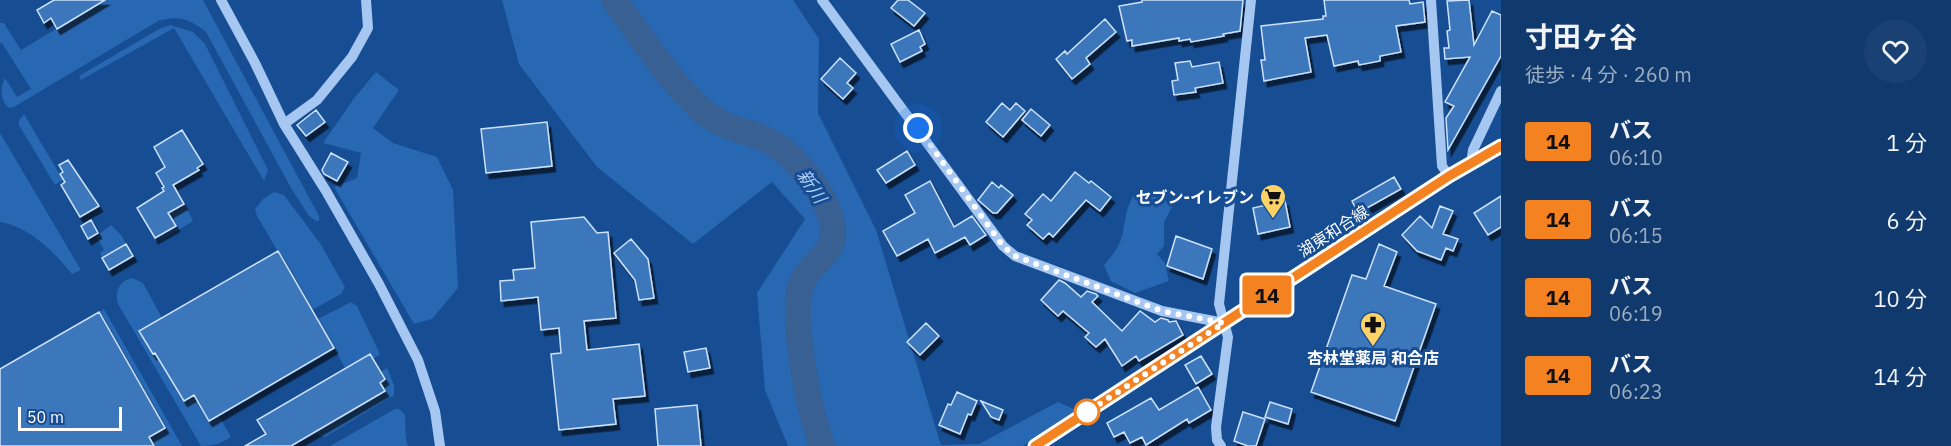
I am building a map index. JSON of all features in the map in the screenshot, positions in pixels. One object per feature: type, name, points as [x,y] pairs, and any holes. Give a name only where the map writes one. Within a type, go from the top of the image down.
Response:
[{"type":"main road","name":"湖東和合線","points":[[1035,446],[1449,176],[1501,146]]},
{"type":"street","points":[[221,0],[284,124],[349,232],[418,360],[435,411],[440,446]]},
{"type":"street","points":[[284,124],[316,100],[352,57],[368,28],[366,0]]},
{"type":"street","points":[[822,0],[1003,246],[1015,256],[1162,311],[1224,323]]},
{"type":"street","points":[[1221,446],[1217,440],[1216,427],[1228,337],[1218,304],[1251,0]]},
{"type":"street","points":[[1431,0],[1442,165],[1449,176]]},
{"type":"street","points":[[1471,164],[1473,150],[1501,91]]},
{"type":"shaded area","points":[[104,0],[203,0],[319,216],[319,221],[309,216],[291,188],[206,32],[184,19],[172,18],[158,21],[9,108],[2,94],[5,78],[17,97],[31,89],[0,43],[0,23],[4,23],[21,50]]},
{"type":"shaded area","points":[[502,0],[793,0],[819,39],[818,113],[876,230],[941,445],[979,444],[1058,402],[1076,410],[1023,446],[788,446],[765,390],[757,293],[805,219],[772,182],[693,244],[597,167],[519,64]]},
{"type":"shaded area","points":[[171,25],[193,32],[205,44],[268,170],[264,181],[174,28],[81,80],[79,76],[159,29]]},
{"type":"shaded area","points":[[376,72],[399,90],[373,128],[393,143],[437,157],[453,190],[458,288],[432,319],[414,324],[334,187],[357,178],[361,153],[323,143],[355,97]]},
{"type":"shaded area","points":[[24,114],[63,180],[55,185],[19,125],[19,120]]},
{"type":"shaded area","points":[[0,133],[81,270],[72,274],[49,249],[31,235],[0,222]]},
{"type":"shaded area","points":[[1138,190],[1164,198],[1172,207],[1164,222],[1164,246],[1157,254],[1165,263],[1169,281],[1135,293],[1111,281],[1104,265],[1119,244],[1129,206]]},
{"type":"shaded area","points":[[274,192],[284,195],[320,243],[345,287],[341,294],[312,310],[257,216],[255,209],[263,199]]},
{"type":"shaded area","points":[[185,204],[193,221],[161,241],[155,241],[154,239],[176,226],[169,214]]},
{"type":"shaded area","points":[[111,225],[121,235],[134,257],[110,271],[133,256],[125,244],[102,258],[100,253],[104,250],[96,236]]},
{"type":"shaded area","points":[[132,278],[143,283],[162,318],[209,421],[219,416],[231,437],[216,444],[201,446],[118,304],[119,287],[124,281]]},
{"type":"shaded area","points":[[351,302],[357,306],[380,354],[373,359],[369,354],[345,368],[318,319]]},
{"type":"shaded area","points":[[104,309],[182,446],[154,446],[149,437],[165,427],[99,312]]},
{"type":"shaded area","points":[[387,368],[394,385],[394,395],[325,437],[320,436],[317,431],[384,391],[380,383],[385,379],[381,372]]},
{"type":"shaded area","points":[[395,409],[399,409],[405,415],[408,446],[330,446]]},
{"type":"building","points":[[54,0],[105,0],[57,29],[51,18],[44,23],[37,10]]},
{"type":"building","points":[[898,0],[908,0],[925,13],[914,26],[891,8]]},
{"type":"building","points":[[1142,0],[1243,0],[1240,31],[1191,42],[1190,39],[1179,41],[1179,38],[1132,46],[1132,40],[1127,41],[1119,6],[1142,2]]},
{"type":"building","points":[[1324,0],[1409,0],[1410,4],[1423,2],[1425,22],[1396,26],[1401,52],[1380,56],[1380,61],[1359,65],[1358,61],[1334,66],[1327,35],[1305,38],[1311,72],[1264,81],[1261,60],[1265,60],[1261,26],[1323,19],[1323,16],[1326,16]]},
{"type":"building","points":[[1469,0],[1474,45],[1492,11],[1501,15],[1501,56],[1448,150],[1446,118],[1454,106],[1445,102],[1470,57],[1445,59],[1444,48],[1449,48],[1447,31],[1450,30],[1447,1]]},
{"type":"building","points":[[1105,19],[1116,32],[1086,58],[1090,64],[1072,79],[1056,59],[1065,51],[1067,54]]},
{"type":"building","points":[[919,30],[925,44],[920,47],[922,51],[900,62],[891,44]]},
{"type":"building","points":[[840,58],[856,73],[847,83],[853,88],[843,99],[821,79]]},
{"type":"building","points":[[1190,61],[1192,67],[1219,62],[1223,83],[1195,88],[1196,92],[1174,95],[1172,81],[1178,80],[1175,63]]},
{"type":"building","points":[[1002,103],[1010,110],[1016,103],[1025,111],[1003,137],[986,122]]},
{"type":"building","points":[[1031,109],[1050,125],[1041,136],[1022,120]]},
{"type":"building","points":[[316,110],[325,122],[306,136],[297,125]]},
{"type":"building","points":[[547,122],[552,166],[486,173],[481,129]]},
{"type":"building","points":[[182,130],[203,164],[197,168],[199,170],[173,185],[184,204],[168,213],[176,226],[155,238],[137,208],[164,191],[156,173],[165,167],[154,147]]},
{"type":"building","points":[[907,151],[915,165],[886,183],[877,170]]},
{"type":"building","points":[[331,153],[348,162],[337,181],[324,174],[322,170]]},
{"type":"building","points":[[68,160],[99,206],[80,217],[61,185],[65,182],[60,174],[63,172],[59,165]]},
{"type":"building","points":[[1075,172],[1111,197],[1100,211],[1086,200],[1053,237],[1049,233],[1043,239],[1027,225],[1032,220],[1025,214],[1043,194],[1051,201]]},
{"type":"building","points":[[1394,177],[1401,189],[1358,213],[1352,201]]},
{"type":"building","points":[[930,181],[954,227],[972,216],[986,235],[970,245],[965,237],[935,253],[928,239],[897,256],[883,231],[915,213],[905,195]]},
{"type":"building","points":[[992,182],[999,188],[1001,185],[1013,195],[997,213],[993,213],[978,200]]},
{"type":"building","points":[[1501,196],[1501,227],[1488,235],[1474,213]]},
{"type":"building","points":[[1285,201],[1290,227],[1258,234],[1253,208]]},
{"type":"building","points":[[1440,206],[1453,211],[1443,234],[1458,239],[1453,251],[1446,248],[1441,260],[1417,251],[1402,235],[1420,216],[1432,228]]},
{"type":"building","points":[[584,217],[597,233],[608,232],[616,318],[584,321],[587,350],[639,344],[645,396],[613,399],[616,424],[559,430],[551,354],[561,353],[559,328],[541,330],[538,297],[501,301],[500,281],[514,280],[513,270],[535,268],[531,222]]},
{"type":"building","points":[[91,220],[98,233],[88,239],[81,226]]},
{"type":"building","points":[[1176,236],[1212,249],[1203,279],[1167,266]]},
{"type":"building","points":[[631,239],[648,259],[654,298],[639,300],[635,280],[614,253]]},
{"type":"building","points":[[126,244],[133,256],[109,270],[102,258]]},
{"type":"building","name":"杏林堂薬局 和合店","points":[[1379,244],[1397,252],[1384,286],[1436,304],[1395,421],[1311,392],[1352,275],[1366,279]]},
{"type":"building","points":[[278,251],[334,348],[209,421],[194,395],[184,401],[139,331]]},
{"type":"building","points":[[1059,280],[1081,297],[1087,291],[1096,294],[1098,296],[1092,302],[1122,331],[1140,311],[1155,322],[1161,318],[1169,322],[1176,321],[1183,335],[1139,361],[1136,356],[1122,366],[1105,339],[1096,347],[1085,337],[1089,333],[1063,311],[1058,316],[1041,300]]},
{"type":"building","points":[[99,312],[165,428],[149,437],[154,446],[0,446],[0,369]]},
{"type":"building","points":[[926,323],[939,336],[920,355],[907,342]]},
{"type":"building","points":[[706,348],[710,368],[688,372],[684,352]]},
{"type":"building","points":[[370,354],[385,379],[380,383],[385,391],[291,446],[245,446],[266,434],[257,420]]},
{"type":"building","points":[[1201,356],[1212,374],[1196,384],[1185,365]]},
{"type":"building","points":[[1198,387],[1211,410],[1189,423],[1187,419],[1146,445],[1142,437],[1130,443],[1124,432],[1114,437],[1107,423],[1151,398],[1159,410]]},
{"type":"building","points":[[957,392],[977,401],[971,415],[968,414],[960,434],[939,425],[948,404],[951,405]]},
{"type":"building","points":[[981,401],[1003,410],[999,420],[991,417]]},
{"type":"building","points":[[1270,402],[1292,409],[1288,424],[1265,417]]},
{"type":"building","points":[[697,405],[701,446],[658,446],[655,409]]},
{"type":"building","points":[[1243,412],[1265,419],[1256,446],[1234,441]]},
{"type":"waterway","name":"新川","points":[[614,0],[668,73],[692,101],[718,122],[763,138],[786,153],[808,176],[825,203],[833,229],[833,239],[826,253],[810,270],[801,285],[798,310],[805,378],[813,418],[822,446]]},
{"type":"bus line","name":"14","points":[[1035,446],[1449,176],[1501,146]]},
{"type":"place","name":"セブン-イレブン","points":[[1273,220]]},
{"type":"place","name":"杏林堂薬局 和合店","points":[[1373,348]]},
{"type":"route","points":[[918,128],[1003,246],[1015,256],[1162,311],[1224,323],[1087,412]]}]
